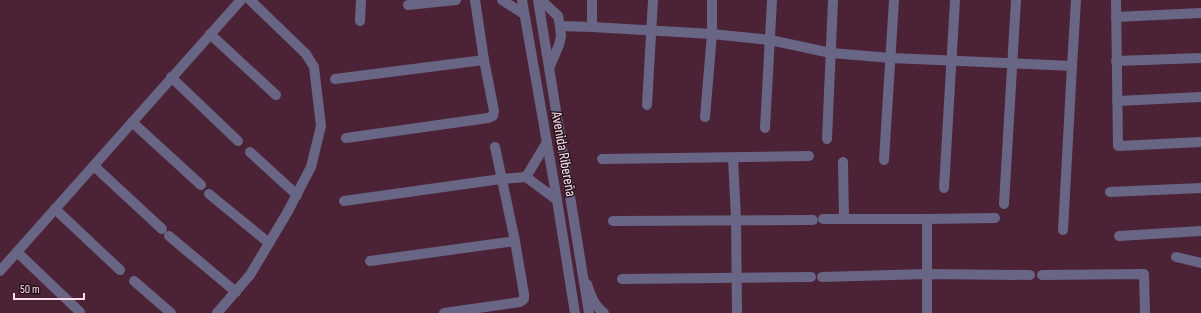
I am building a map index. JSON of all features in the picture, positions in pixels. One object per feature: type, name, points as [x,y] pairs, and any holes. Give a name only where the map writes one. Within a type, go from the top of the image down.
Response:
[{"type":"street","points":[[0,271],[241,0]]},
{"type":"street","points":[[217,313],[250,275],[297,195],[311,167],[321,126],[314,67],[306,54],[250,0]]},
{"type":"street","points":[[360,21],[361,0]]},
{"type":"street","points":[[408,5],[456,0]]},
{"type":"street","points":[[346,138],[488,118],[492,116],[494,111],[484,60],[475,0]]},
{"type":"street","points":[[502,0],[524,14]]},
{"type":"street","name":"Avenida Ribereña","points":[[522,0],[575,313]]},
{"type":"street","points":[[540,0],[558,16],[560,26],[561,36],[559,45],[550,66]]},
{"type":"street","name":"Avenida Ribereña","points":[[540,0],[589,313]]},
{"type":"street","points":[[592,0],[592,27]]},
{"type":"street","points":[[647,105],[652,0]]},
{"type":"street","points":[[705,117],[712,34],[712,0]]},
{"type":"street","points":[[765,128],[772,0]]},
{"type":"street","points":[[827,139],[833,0]]},
{"type":"street","points":[[884,160],[894,0]]},
{"type":"street","points":[[944,188],[955,0]]},
{"type":"street","points":[[1004,204],[1016,0]]},
{"type":"street","points":[[1063,230],[1076,0]]},
{"type":"street","points":[[1116,0],[1118,146],[1201,142]]},
{"type":"street","points":[[1116,17],[1201,13]]},
{"type":"street","points":[[560,26],[712,34],[770,40],[831,53],[891,58],[1072,66]]},
{"type":"street","points":[[210,34],[276,95]]},
{"type":"street","points":[[1116,61],[1201,58]]},
{"type":"street","points":[[335,79],[484,60]]},
{"type":"street","points":[[171,77],[238,141]]},
{"type":"street","points":[[1117,101],[1201,97]]},
{"type":"street","points":[[132,122],[201,185]]},
{"type":"street","points":[[526,177],[547,142]]},
{"type":"street","points":[[444,313],[520,302],[524,299],[515,241],[495,147]]},
{"type":"street","points":[[250,152],[297,195]]},
{"type":"street","points":[[602,160],[809,156]]},
{"type":"street","points":[[733,158],[736,220],[736,313]]},
{"type":"street","points":[[843,162],[844,219]]},
{"type":"street","points":[[94,166],[165,233],[236,292]]},
{"type":"street","points":[[344,202],[501,179],[526,177],[557,200]]},
{"type":"street","points":[[1110,192],[1201,188]]},
{"type":"street","points":[[210,194],[269,243]]},
{"type":"street","points":[[55,209],[120,270]]},
{"type":"street","points":[[613,221],[995,218]]},
{"type":"street","points":[[926,219],[928,313]]},
{"type":"street","points":[[1120,236],[1201,230]]},
{"type":"street","points":[[370,261],[515,241]]},
{"type":"street","points":[[17,252],[80,312]]},
{"type":"street","points":[[1176,257],[1201,263]]},
{"type":"street","points":[[822,277],[927,274],[1030,275]]},
{"type":"street","points":[[1042,275],[1144,274],[1145,313]]},
{"type":"street","points":[[584,275],[593,302],[598,309],[604,313]]},
{"type":"street","points":[[622,279],[811,276]]},
{"type":"street","points":[[134,281],[171,313]]}]
